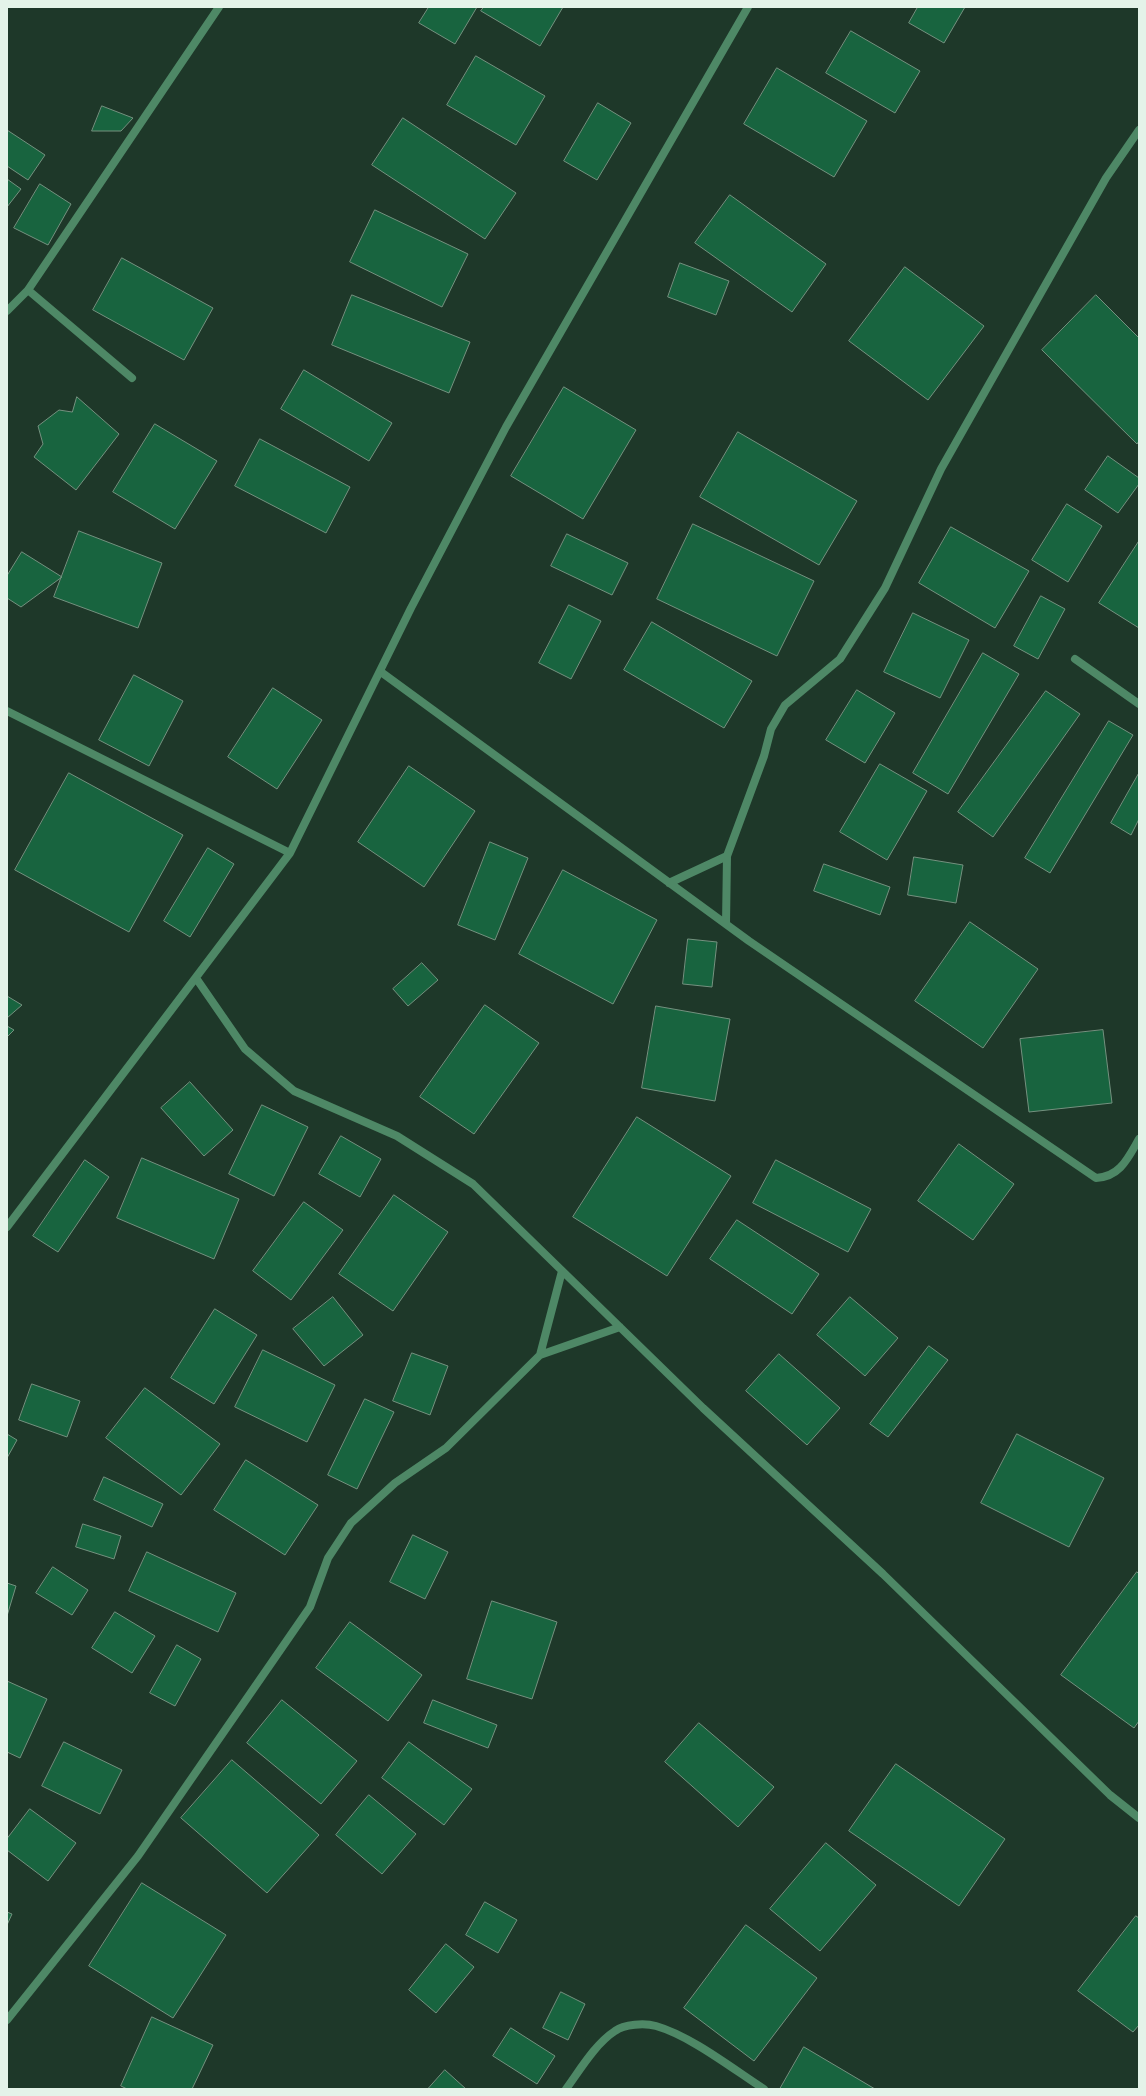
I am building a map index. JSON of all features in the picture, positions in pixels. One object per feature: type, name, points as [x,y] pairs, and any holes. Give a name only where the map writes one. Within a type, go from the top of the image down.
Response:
[{"type":"street","points":[[7,311],[28,290],[219,7]]},
{"type":"street","points":[[7,1227],[290,853],[381,672],[411,608],[506,427],[748,7]]},
{"type":"street","points":[[726,924],[727,856],[764,756],[771,729],[785,706],[840,659],[885,588],[941,469],[1106,178],[1139,130]]},
{"type":"street","points":[[28,290],[132,378]]},
{"type":"street","points":[[1075,660],[1139,704]]},
{"type":"street","points":[[381,672],[726,924],[1096,1178],[1107,1178],[1115,1173],[1126,1160],[1139,1139]]},
{"type":"street","points":[[7,711],[290,853]]},
{"type":"street","points":[[669,883],[727,856]]},
{"type":"street","points":[[196,978],[244,1049],[294,1091],[397,1136],[473,1184],[703,1408],[883,1574],[1110,1795],[1139,1818]]},
{"type":"street","points":[[540,1355],[562,1271]]},
{"type":"street","points":[[7,2020],[152,1836],[310,1607],[328,1558],[351,1523],[396,1483],[446,1448],[540,1355],[620,1327]]},
{"type":"street","points":[[566,2089],[605,2039],[616,2030],[642,2024],[656,2026],[686,2040],[764,2089]]},
{"type":"building","points":[[429,7],[477,7],[455,44],[419,23]]},
{"type":"building","points":[[484,7],[563,7],[540,46],[481,11]]},
{"type":"building","points":[[918,7],[965,7],[944,43],[909,23]]},
{"type":"building","points":[[851,31],[920,71],[895,113],[826,73]]},
{"type":"building","points":[[476,56],[545,96],[516,145],[447,105]]},
{"type":"building","points":[[777,68],[867,121],[834,177],[744,124]]},
{"type":"building","points":[[598,103],[631,123],[597,180],[564,161]]},
{"type":"building","points":[[102,106],[133,118],[121,131],[92,131]]},
{"type":"building","points":[[403,118],[516,193],[485,239],[372,165]]},
{"type":"building","points":[[7,130],[45,155],[28,180],[7,166]]},
{"type":"building","points":[[7,179],[21,189],[7,207]]},
{"type":"building","points":[[40,184],[71,204],[48,245],[14,228]]},
{"type":"building","points":[[730,195],[826,264],[792,312],[695,243]]},
{"type":"building","points":[[375,210],[468,254],[442,307],[350,262]]},
{"type":"building","points":[[122,258],[213,308],[184,360],[93,310]]},
{"type":"building","points":[[680,263],[729,281],[716,315],[668,297]]},
{"type":"building","points":[[905,267],[984,326],[928,400],[849,341]]},
{"type":"building","points":[[352,295],[470,342],[449,393],[332,345]]},
{"type":"building","points":[[1096,295],[1139,338],[1139,441],[1137,444],[1042,350]]},
{"type":"building","points":[[304,370],[392,423],[369,461],[281,409]]},
{"type":"building","points":[[564,387],[636,430],[583,519],[511,476]]},
{"type":"building","points":[[77,397],[119,434],[76,490],[34,457],[43,444],[38,426],[59,410],[72,412]]},
{"type":"building","points":[[155,424],[217,461],[175,529],[113,492]]},
{"type":"building","points":[[738,432],[857,501],[819,565],[700,497]]},
{"type":"building","points":[[260,439],[350,487],[326,533],[235,486]]},
{"type":"building","points":[[1108,456],[1139,478],[1139,484],[1118,513],[1085,490]]},
{"type":"building","points":[[1067,504],[1102,526],[1068,582],[1032,560]]},
{"type":"building","points":[[693,524],[814,581],[777,656],[657,599]]},
{"type":"building","points":[[951,527],[1029,571],[995,628],[919,583]]},
{"type":"building","points":[[79,531],[162,563],[138,628],[54,597]]},
{"type":"building","points":[[567,534],[628,563],[612,595],[551,566]]},
{"type":"building","points":[[1139,541],[1139,628],[1099,603]]},
{"type":"building","points":[[22,552],[62,577],[21,607],[7,598],[7,576]]},
{"type":"building","points":[[1041,596],[1065,609],[1038,659],[1014,646]]},
{"type":"building","points":[[569,605],[601,621],[571,679],[539,663]]},
{"type":"building","points":[[913,613],[969,640],[940,698],[884,672]]},
{"type":"building","points":[[652,622],[752,681],[724,728],[624,670]]},
{"type":"building","points":[[983,653],[1019,674],[948,794],[913,773]]},
{"type":"building","points":[[134,675],[183,701],[149,766],[99,740]]},
{"type":"building","points":[[273,688],[322,720],[277,789],[228,757]]},
{"type":"building","points":[[857,690],[895,713],[865,763],[826,740]]},
{"type":"building","points":[[1046,691],[1080,714],[993,837],[958,812]]},
{"type":"building","points":[[1109,721],[1133,735],[1050,873],[1025,858]]},
{"type":"building","points":[[880,764],[927,791],[887,860],[840,832]]},
{"type":"building","points":[[409,766],[475,811],[424,887],[358,842]]},
{"type":"building","points":[[69,773],[183,835],[129,932],[15,870]]},
{"type":"building","points":[[1139,773],[1139,819],[1131,835],[1111,823]]},
{"type":"building","points":[[490,842],[528,858],[495,940],[458,925]]},
{"type":"building","points":[[208,848],[234,864],[190,937],[164,921]]},
{"type":"building","points":[[914,857],[963,865],[956,903],[908,895]]},
{"type":"building","points":[[824,864],[890,887],[880,915],[814,891]]},
{"type":"building","points":[[563,870],[657,920],[613,1004],[519,954]]},
{"type":"building","points":[[970,922],[1038,969],[983,1048],[915,1001]]},
{"type":"building","points":[[688,939],[717,942],[712,987],[683,984]]},
{"type":"building","points":[[422,963],[438,980],[408,1006],[393,989]]},
{"type":"building","points":[[7,996],[22,1005],[7,1018]]},
{"type":"building","points":[[485,1005],[539,1043],[474,1134],[420,1097]]},
{"type":"building","points":[[656,1006],[730,1019],[715,1101],[642,1088]]},
{"type":"building","points":[[7,1026],[14,1030],[7,1037]]},
{"type":"building","points":[[1103,1030],[1112,1103],[1029,1112],[1020,1039]]},
{"type":"building","points":[[190,1082],[233,1130],[204,1156],[161,1108]]},
{"type":"building","points":[[262,1105],[308,1127],[274,1196],[229,1174]]},
{"type":"building","points":[[637,1117],[731,1176],[667,1276],[573,1217]]},
{"type":"building","points":[[341,1136],[381,1159],[360,1197],[319,1174]]},
{"type":"building","points":[[959,1144],[1014,1184],[973,1240],[918,1201]]},
{"type":"building","points":[[142,1158],[239,1199],[214,1259],[117,1218]]},
{"type":"building","points":[[85,1160],[109,1177],[58,1252],[33,1236]]},
{"type":"building","points":[[776,1160],[871,1209],[848,1252],[753,1203]]},
{"type":"building","points":[[394,1195],[448,1232],[393,1311],[339,1274]]},
{"type":"building","points":[[304,1202],[343,1230],[291,1300],[253,1271]]},
{"type":"building","points":[[737,1220],[819,1274],[792,1314],[710,1259]]},
{"type":"building","points":[[333,1297],[363,1335],[324,1366],[293,1329]]},
{"type":"building","points":[[850,1297],[898,1338],[865,1376],[817,1335]]},
{"type":"building","points":[[215,1309],[257,1335],[214,1404],[171,1378]]},
{"type":"building","points":[[929,1346],[948,1360],[888,1437],[870,1424]]},
{"type":"building","points":[[263,1350],[335,1385],[307,1442],[235,1407]]},
{"type":"building","points":[[412,1353],[448,1366],[430,1415],[393,1401]]},
{"type":"building","points":[[779,1354],[840,1408],[807,1445],[746,1391]]},
{"type":"building","points":[[32,1384],[80,1401],[67,1437],[19,1420]]},
{"type":"building","points":[[145,1388],[220,1444],[181,1495],[106,1438]]},
{"type":"building","points":[[365,1399],[394,1412],[357,1489],[328,1475]]},
{"type":"building","points":[[7,1434],[17,1440],[7,1458]]},
{"type":"building","points":[[1017,1434],[1104,1478],[1069,1547],[981,1503]]},
{"type":"building","points":[[246,1460],[318,1505],[285,1555],[214,1510]]},
{"type":"building","points":[[104,1477],[163,1504],[152,1527],[94,1500]]},
{"type":"building","points":[[83,1524],[121,1536],[114,1559],[76,1547]]},
{"type":"building","points":[[413,1535],[448,1552],[425,1599],[390,1582]]},
{"type":"building","points":[[147,1552],[236,1593],[218,1632],[129,1591]]},
{"type":"building","points":[[53,1567],[88,1590],[72,1615],[36,1593]]},
{"type":"building","points":[[1137,1572],[1139,1574],[1139,1721],[1134,1728],[1061,1675]]},
{"type":"building","points":[[7,1583],[16,1586],[7,1616]]},
{"type":"building","points":[[492,1601],[557,1622],[532,1699],[467,1679]]},
{"type":"building","points":[[115,1612],[155,1636],[132,1673],[92,1648]]},
{"type":"building","points":[[350,1622],[422,1675],[388,1721],[316,1668]]},
{"type":"building","points":[[177,1645],[201,1659],[175,1706],[150,1693]]},
{"type":"building","points":[[7,1681],[47,1699],[20,1758],[7,1752]]},
{"type":"building","points":[[282,1700],[357,1761],[321,1804],[247,1743]]},
{"type":"building","points":[[433,1700],[497,1725],[488,1748],[424,1723]]},
{"type":"building","points":[[699,1723],[774,1787],[738,1827],[665,1762]]},
{"type":"building","points":[[64,1742],[122,1770],[100,1814],[42,1786]]},
{"type":"building","points":[[409,1742],[472,1789],[444,1825],[382,1778]]},
{"type":"building","points":[[232,1760],[319,1835],[267,1893],[181,1818]]},
{"type":"building","points":[[896,1764],[1005,1839],[959,1906],[849,1831]]},
{"type":"building","points":[[369,1795],[416,1834],[382,1874],[336,1835]]},
{"type":"building","points":[[30,1809],[76,1843],[48,1881],[7,1850],[7,1839]]},
{"type":"building","points":[[826,1843],[876,1885],[820,1951],[770,1909]]},
{"type":"building","points":[[142,1883],[226,1935],[173,2018],[89,1966]]},
{"type":"building","points":[[485,1902],[517,1920],[498,1953],[466,1935]]},
{"type":"building","points":[[7,1912],[12,1914],[7,1925]]},
{"type":"building","points":[[1136,1916],[1139,1918],[1139,2025],[1133,2032],[1078,1991]]},
{"type":"building","points":[[746,1925],[817,1978],[754,2061],[684,2008]]},
{"type":"building","points":[[446,1944],[474,1967],[436,2013],[409,1990]]},
{"type":"building","points":[[561,1992],[585,2004],[568,2040],[543,2028]]},
{"type":"building","points":[[152,2017],[213,2045],[192,2089],[127,2089],[121,2086]]},
{"type":"building","points":[[511,2028],[555,2056],[537,2084],[493,2056]]},
{"type":"building","points":[[804,2047],[875,2089],[780,2089]]},
{"type":"building","points":[[445,2070],[466,2089],[428,2089]]}]
